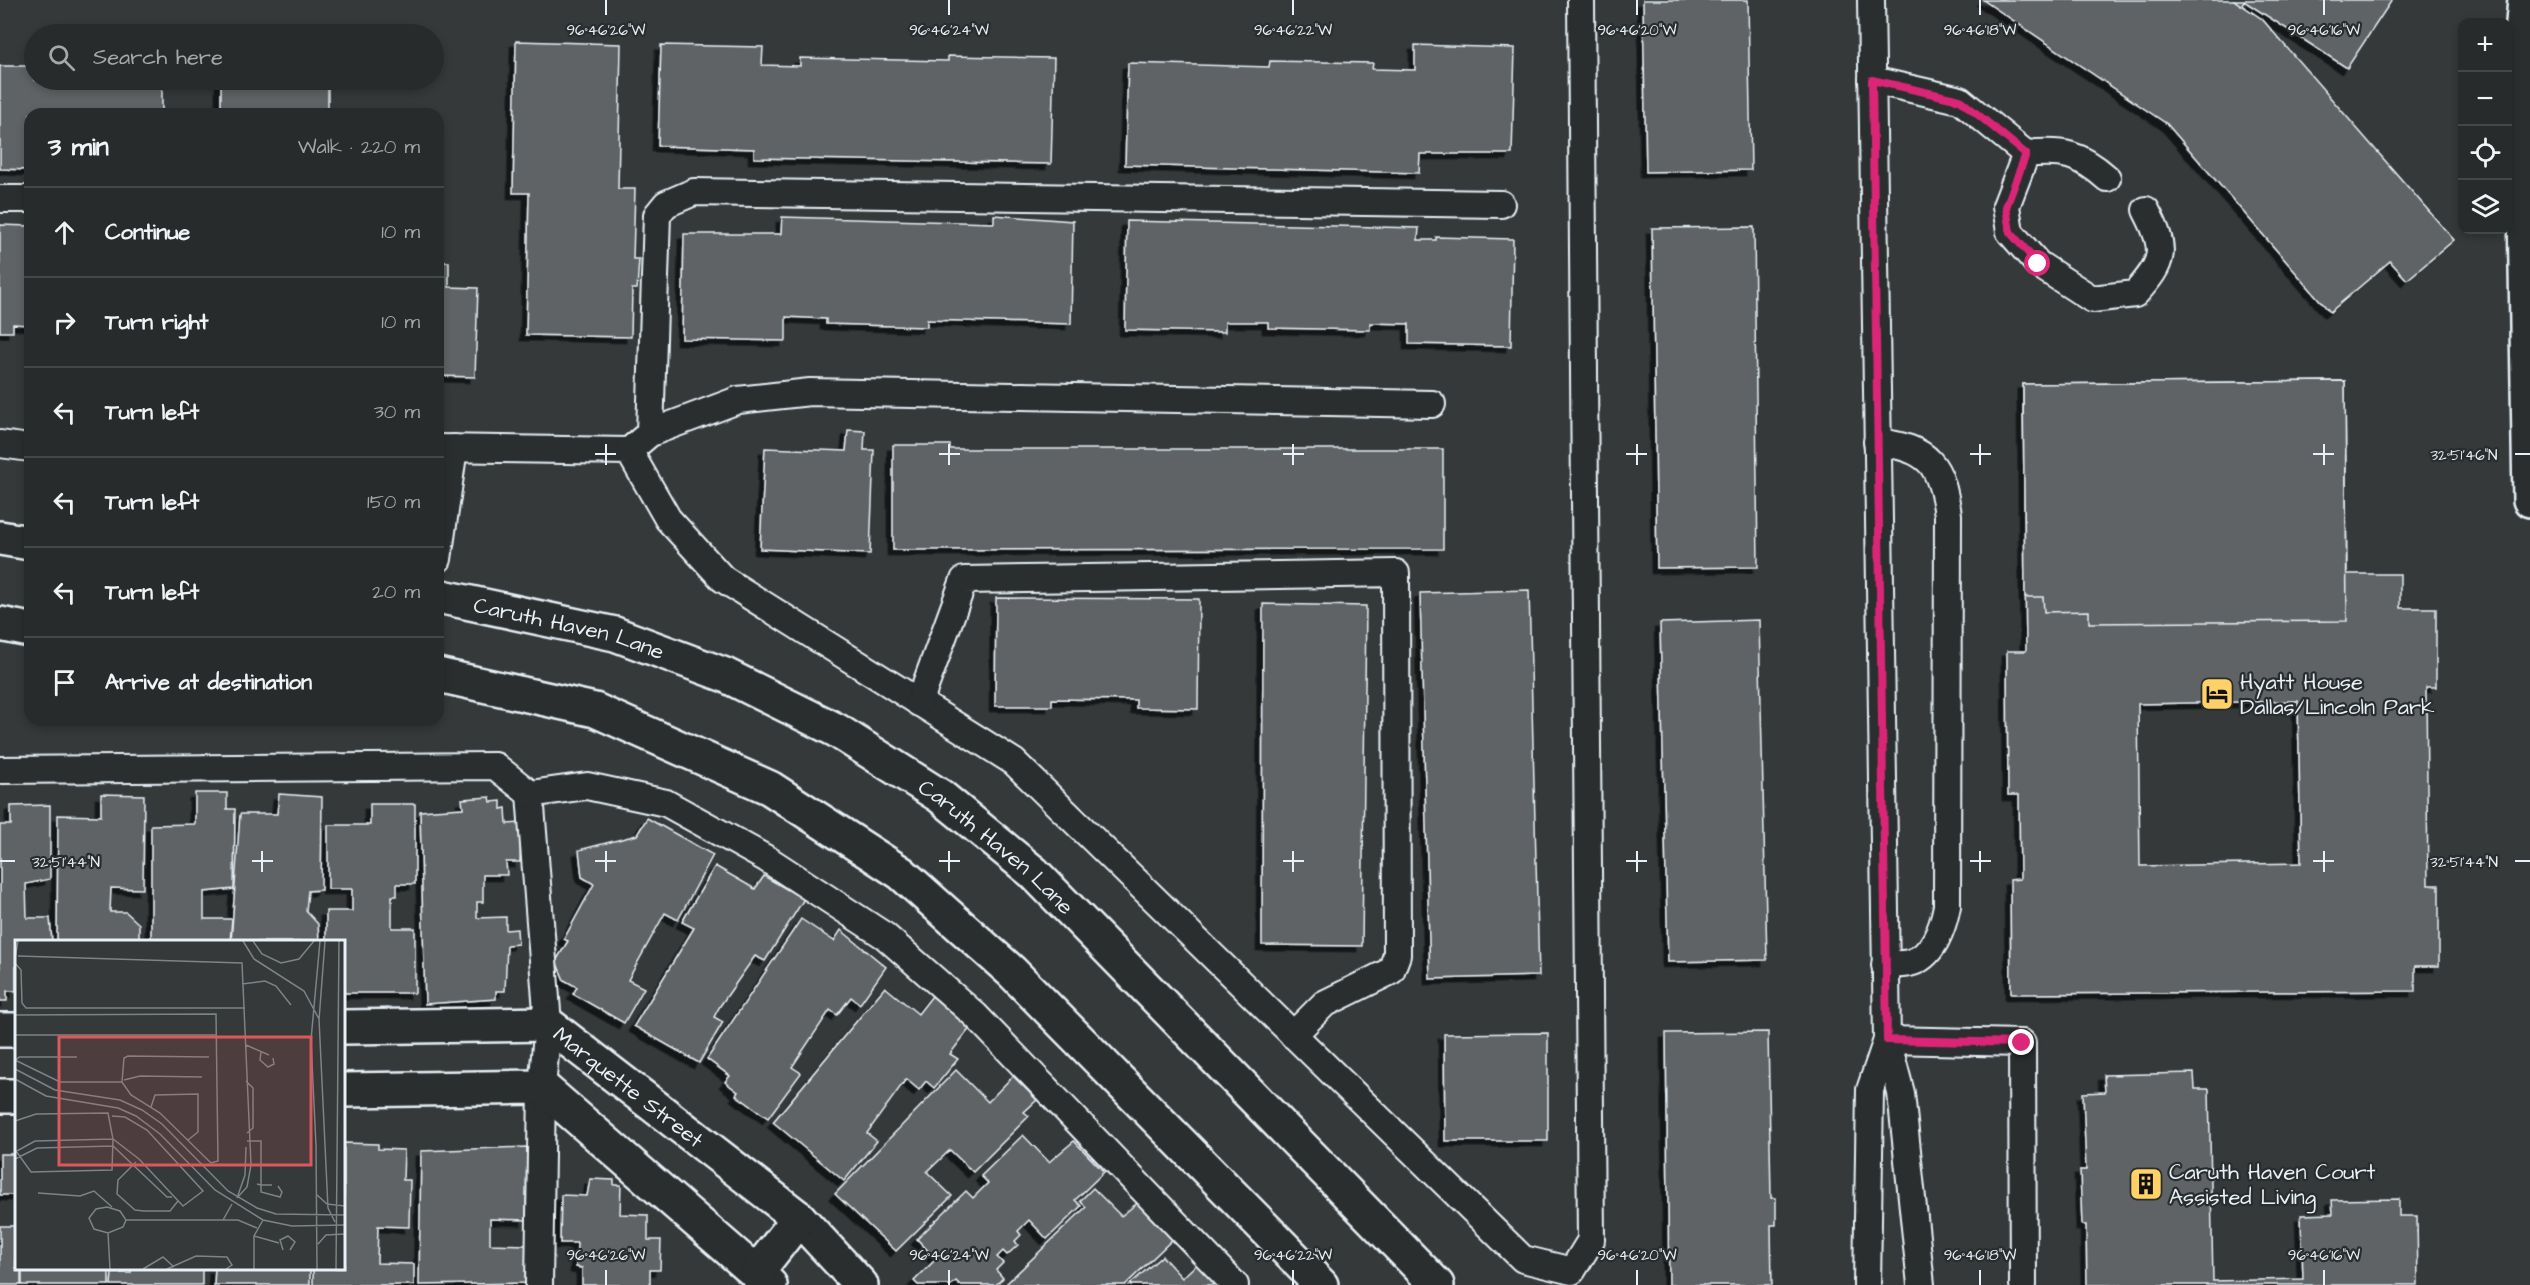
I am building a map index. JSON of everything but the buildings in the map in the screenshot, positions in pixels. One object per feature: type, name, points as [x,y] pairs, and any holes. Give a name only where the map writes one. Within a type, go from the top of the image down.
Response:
[{"type":"main road","points":[[2526,0],[2522,34],[2530,500]]},
{"type":"main road","points":[[0,538],[24,542]]},
{"type":"main road","name":"Caruth Haven Lane","points":[[444,597],[615,634],[725,675],[836,730],[940,796],[1034,873],[1437,1285]]},
{"type":"main road","points":[[0,624],[24,629]]},
{"type":"main road","points":[[444,676],[595,710],[770,788],[901,873],[1012,972],[1321,1285]]},
{"type":"main road","name":"Marquette Street","points":[[345,1027],[548,1024],[799,1218],[861,1285]]},
{"type":"main road","points":[[345,1090],[542,1087],[756,1281],[799,1218]]},
{"type":"lane","points":[[629,451],[668,519],[723,579],[1014,762],[1523,1259],[1572,1271],[1591,1240],[1581,0]]},
{"type":"lane","points":[[1871,0],[1887,1040],[1901,1093],[1921,1285]]},
{"type":"lane","points":[[1872,80],[1960,100],[2026,154],[2048,152],[2086,160],[2107,178]]},
{"type":"lane","points":[[2026,154],[2006,207],[2010,232],[2038,264],[2092,299],[2135,294],[2157,270],[2161,238],[2146,210]]},
{"type":"lane","points":[[650,433],[657,215],[666,204],[694,192],[1501,204]]},
{"type":"lane","points":[[0,199],[24,199]]},
{"type":"lane","points":[[444,476],[446,448],[629,451],[650,433],[738,400],[810,392],[1432,404]]},
{"type":"lane","points":[[1877,442],[1914,451],[1934,465],[1943,484],[1948,515],[1947,906],[1937,939],[1921,958],[1910,963],[1885,965]]},
{"type":"lane","points":[[0,444],[24,447]]},
{"type":"lane","points":[[919,703],[964,580],[1396,573],[1397,955],[1391,971],[1324,1004],[1293,1035]]},
{"type":"lane","points":[[0,770],[495,766],[530,794],[587,786],[666,803],[767,859],[885,936],[975,1016],[1235,1285]]},
{"type":"lane","points":[[530,794],[548,1024],[542,1087],[538,1285]]},
{"type":"lane","points":[[1867,1285],[1870,1090],[1887,1040]]},
{"type":"lane","points":[[1887,1040],[2022,1043],[2023,1285]]},
{"type":"place","name":"Hyatt House Dallas/Lincoln Park","points":[[2217,694]]},
{"type":"place","name":"Caruth Haven Court Assisted Living","points":[[2146,1184]]},
{"type":"route","points":[[2022,1043],[1887,1040],[1872,80],[1960,100],[2026,154],[2014,180],[2006,207],[2010,232],[2038,264]]}]
